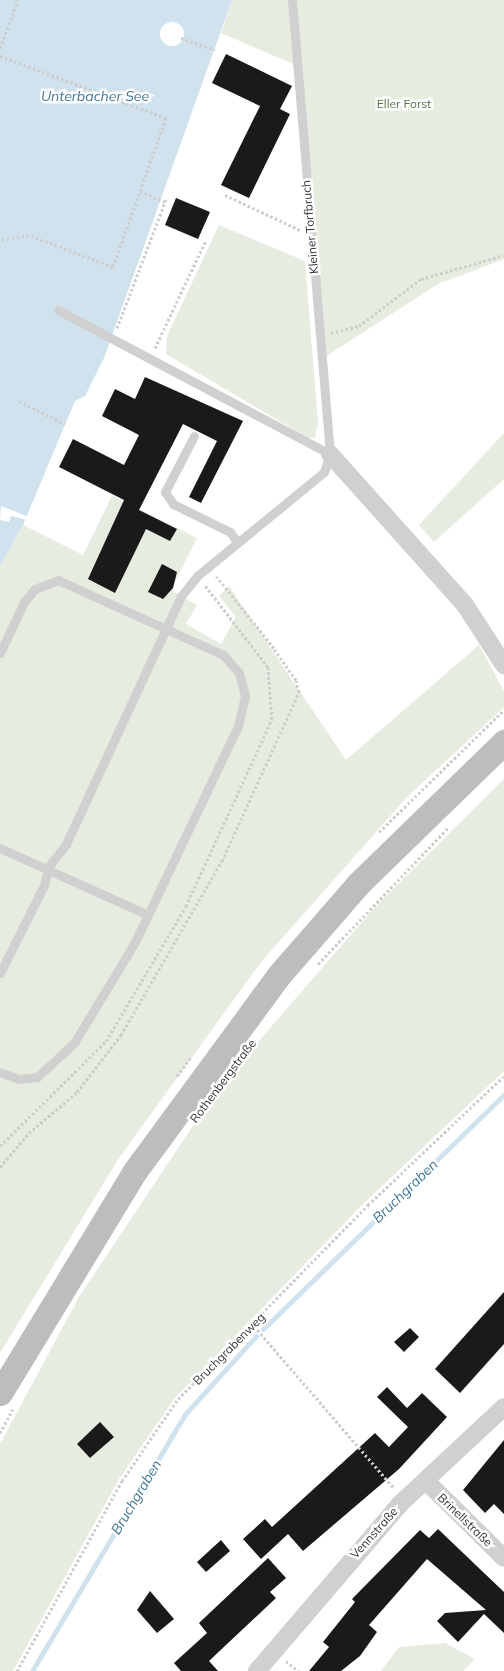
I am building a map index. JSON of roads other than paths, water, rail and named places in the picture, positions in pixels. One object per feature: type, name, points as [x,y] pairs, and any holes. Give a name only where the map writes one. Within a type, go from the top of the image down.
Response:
[{"type":"main road","name":"Rothenbergstraße","points":[[10,1396],[135,1171],[273,982],[358,884],[504,742]]},
{"type":"street","points":[[330,454],[460,599],[504,666]]},
{"type":"street","name":"Vennstraße","points":[[257,1671],[400,1504],[427,1482],[504,1407]]},
{"type":"street","name":"Brinellstraße","points":[[427,1482],[504,1558]]},
{"type":"lane","name":"Kleiner Torfbruch","points":[[292,0],[318,336],[330,454]]},
{"type":"lane","points":[[0,973],[44,885],[48,866],[66,844],[164,627],[197,576],[324,472],[330,454],[58,310]]},
{"type":"lane","points":[[194,436],[166,492],[173,504],[230,532],[237,542]]},
{"type":"lane","points":[[0,653],[24,602],[35,589],[58,580],[164,627],[231,661],[244,684],[245,696],[238,726],[106,993],[52,1068],[27,1080],[0,1072]]},
{"type":"lane","points":[[0,848],[48,866],[146,914]]},
{"type":"water","name":"Unterbacher See","points":[[0,0],[232,0],[104,358],[85,396],[75,401],[23,525],[0,566]]},
{"type":"waterway","name":"Bruchgraben","points":[[263,1329],[504,1095]]},
{"type":"waterway","name":"Bruchgraben","points":[[32,1671],[186,1413],[256,1336]]},
{"type":"park label","name":"Eller Forst","points":[[404,104]]}]
